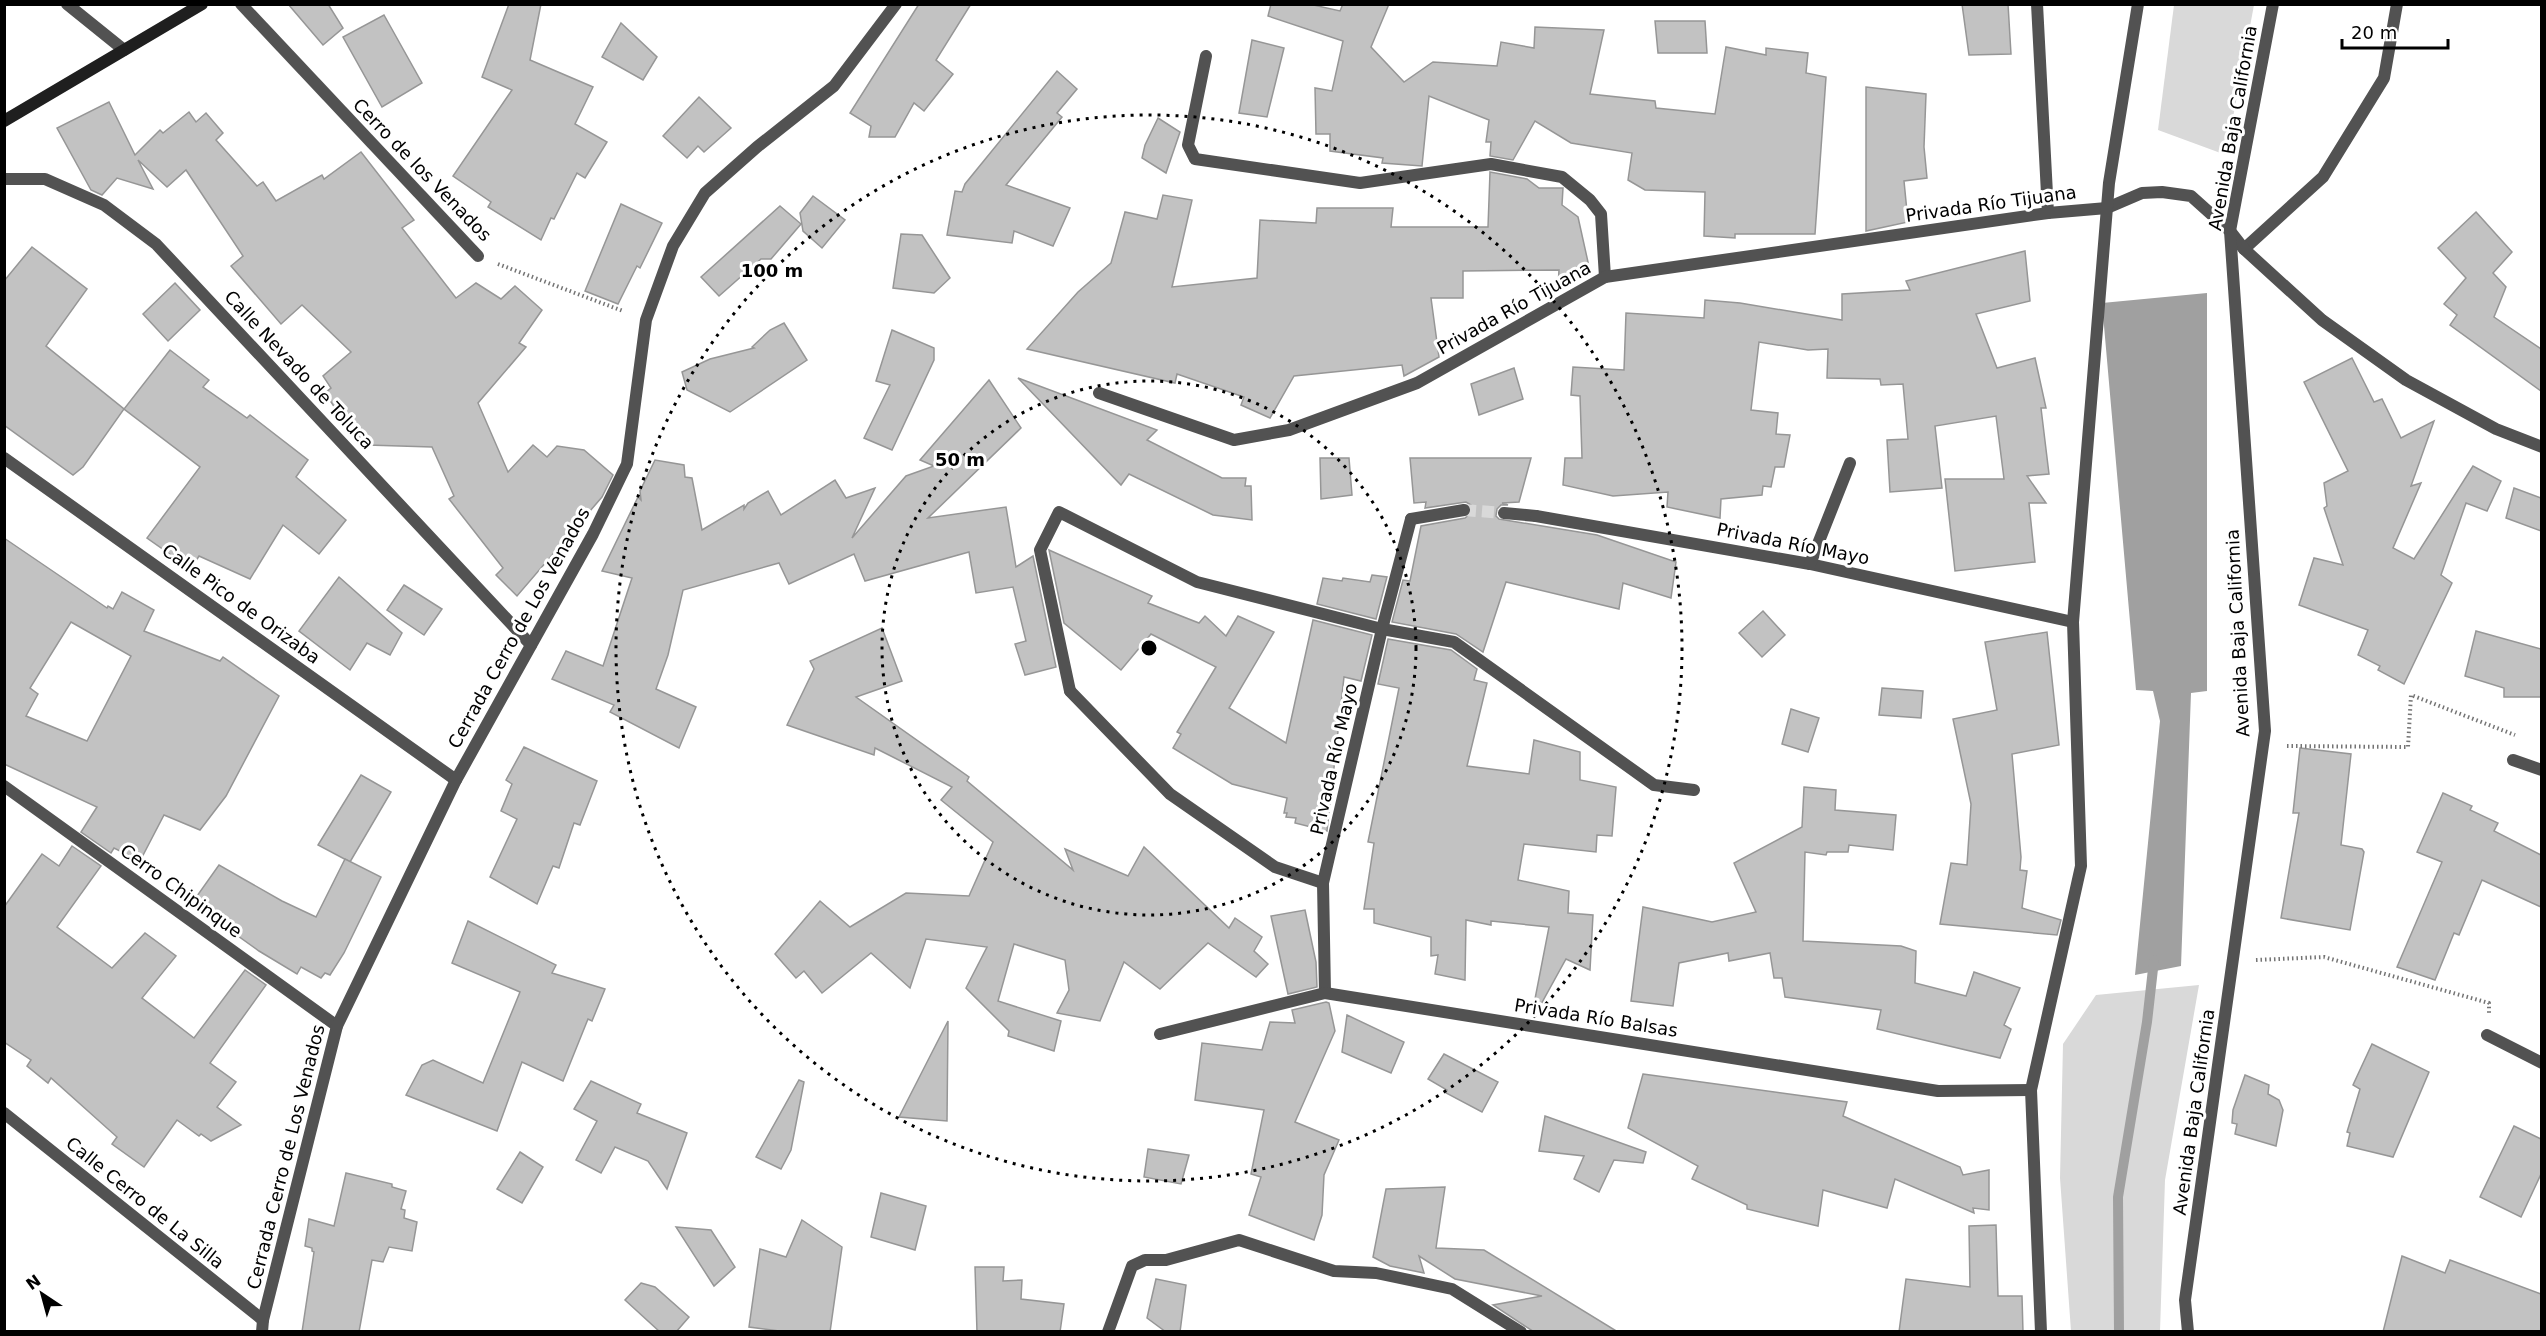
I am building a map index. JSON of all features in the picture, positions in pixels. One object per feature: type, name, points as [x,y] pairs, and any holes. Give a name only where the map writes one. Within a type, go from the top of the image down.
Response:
[{"type":"main road","points":[[4,121],[202,4]]},
{"type":"street","points":[[67,4],[124,50]]},
{"type":"street","name":"Cerro de los Venados","points":[[241,4],[478,256]]},
{"type":"street","name":"Cerrada Cerro de Los Venados","points":[[263,1326],[337,1026],[456,780],[593,534],[627,464],[646,320],[673,246],[705,192],[834,86],[896,4]]},
{"type":"street","points":[[2037,4],[2048,213]]},
{"type":"street","points":[[2041,1332],[2031,1090],[2081,866],[2073,622],[2107,208],[2138,4]]},
{"type":"street","name":"Avenida Baja California","points":[[2188,1332],[2186,1300],[2265,731],[2230,231],[2273,4]]},
{"type":"street","points":[[2244,249],[2323,177],[2384,78],[2397,4]]},
{"type":"street","points":[[1206,56],[1188,145],[1195,159],[1360,183],[1491,164],[1562,177],[1590,200],[1601,214],[1605,277]]},
{"type":"street","name":"Calle Nevado de Toluca","points":[[4,179],[45,179],[104,205],[156,243],[531,645]]},
{"type":"street","name":"Privada Río Tijuana","points":[[1099,393],[1234,440],[1288,430],[1417,383],[1605,277],[2048,213],[2107,208],[2142,193],[2162,192],[2191,196],[2230,231],[2244,249],[2322,320],[2406,380],[2496,429],[2541,447]]},
{"type":"street","name":"Calle Pico de Orizaba","points":[[4,458],[456,780]]},
{"type":"street","points":[[1810,564],[1850,463]]},
{"type":"street","name":"Privada Río Mayo","points":[[1325,993],[1323,883],[1382,629],[1411,519],[1464,510]]},
{"type":"street","points":[[1323,883],[1275,867],[1170,794],[1070,691],[1040,550],[1059,512],[1197,582],[1382,629],[1454,642],[1654,785],[1694,790]]},
{"type":"street","name":"Privada Río Mayo","points":[[1503,513],[1536,516],[1810,564],[2073,622]]},
{"type":"street","points":[[2513,760],[2541,770]]},
{"type":"street","name":"Cerro Chipinque","points":[[4,786],[337,1026]]},
{"type":"street","name":"Privada Río Balsas","points":[[1160,1034],[1325,993],[1938,1092],[2031,1090]]},
{"type":"street","points":[[2487,1035],[2541,1063]]},
{"type":"street","name":"Calle Cerro de La Silla","points":[[4,1113],[263,1326]]},
{"type":"street","points":[[1108,1332],[1132,1266],[1145,1260],[1167,1260],[1239,1240],[1334,1271],[1376,1273],[1452,1289],[1521,1332]]},
{"type":"path","name":"Cerro de los Venados","points":[[478,256],[646,320]]},
{"type":"path","points":[[2263,746],[2408,747],[2411,695],[2520,736]]},
{"type":"path","points":[[2233,960],[2324,957],[2490,1003],[2487,1035]]},
{"type":"shaded area","points":[[2174,5],[2254,5],[2226,155],[2158,130]]},
{"type":"shaded area","points":[[2207,293],[2207,691],[2191,693],[2181,966],[2135,975],[2160,721],[2153,691],[2136,690],[2102,303]]},
{"type":"shaded area","points":[[2199,985],[2165,1180],[2160,1331],[2071,1331],[2060,1178],[2063,1044],[2096,995]]},
{"type":"building","points":[[288,4],[328,4],[343,28],[323,45]]},
{"type":"building","points":[[509,4],[541,4],[530,60],[593,87],[575,124],[607,142],[585,178],[577,173],[541,240],[488,207],[491,202],[453,176],[512,90],[482,77]]},
{"type":"building","points":[[919,4],[971,4],[936,60],[953,74],[924,111],[914,103],[895,137],[869,137],[871,126],[850,113]]},
{"type":"building","points":[[1271,4],[1309,4],[1340,11],[1343,4],[1389,4],[1371,47],[1404,82],[1433,62],[1497,66],[1501,42],[1534,48],[1535,27],[1604,30],[1590,94],[1655,101],[1656,108],[1715,114],[1726,47],[1766,55],[1766,48],[1808,53],[1806,73],[1826,77],[1815,234],[1735,234],[1735,238],[1704,236],[1705,192],[1645,190],[1628,180],[1632,153],[1571,143],[1535,121],[1513,160],[1490,156],[1491,142],[1486,142],[1489,120],[1429,96],[1422,166],[1382,163],[1383,158],[1330,151],[1330,134],[1316,134],[1315,88],[1332,91],[1343,41],[1268,16]]},
{"type":"building","points":[[1962,4],[2008,4],[2011,54],[1969,55]]},
{"type":"building","points":[[384,15],[422,83],[382,107],[343,37]]},
{"type":"building","points":[[1655,21],[1705,21],[1707,53],[1658,53]]},
{"type":"building","points":[[621,23],[657,57],[643,80],[602,57]]},
{"type":"building","points":[[1252,40],[1284,48],[1267,117],[1239,113]]},
{"type":"building","points":[[1057,71],[1077,89],[1057,113],[1062,117],[1006,185],[1070,208],[1053,246],[1014,231],[1012,243],[947,235],[955,191],[962,192],[965,184]]},
{"type":"building","points":[[1866,87],[1926,94],[1924,147],[1927,178],[1904,181],[1908,222],[1866,231]]},
{"type":"building","points":[[699,97],[731,128],[704,152],[698,146],[687,158],[663,136]]},
{"type":"building","points":[[109,102],[135,155],[160,130],[163,133],[189,112],[196,122],[206,113],[223,133],[216,140],[257,186],[263,182],[276,201],[322,175],[324,179],[361,152],[414,220],[402,228],[456,298],[476,283],[501,299],[515,286],[542,310],[519,343],[526,347],[478,403],[508,472],[533,445],[547,457],[557,446],[584,450],[613,475],[602,497],[517,596],[496,575],[503,568],[449,499],[454,496],[432,447],[367,445],[351,432],[325,393],[331,388],[323,376],[351,352],[302,305],[281,324],[231,266],[243,256],[186,170],[167,187],[138,160],[153,189],[117,178],[102,195],[91,190],[57,128]]},
{"type":"building","points":[[1158,118],[1180,132],[1166,173],[1142,158],[1145,145]]},
{"type":"building","points":[[1490,172],[1527,179],[1539,188],[1563,188],[1562,205],[1578,217],[1590,271],[1558,287],[1559,270],[1463,271],[1463,298],[1431,298],[1439,357],[1404,376],[1402,365],[1294,376],[1270,418],[1241,405],[1244,397],[1177,374],[1175,383],[1027,349],[1078,292],[1111,263],[1125,212],[1157,219],[1163,195],[1192,200],[1172,287],[1257,278],[1260,220],[1316,223],[1317,208],[1393,208],[1391,227],[1488,227]]},
{"type":"building","points":[[813,196],[845,220],[822,248],[803,231],[800,213]]},
{"type":"building","points":[[621,204],[662,223],[640,268],[637,266],[618,304],[585,291]]},
{"type":"building","points":[[780,206],[801,224],[771,259],[761,259],[719,296],[701,277]]},
{"type":"building","points":[[2476,212],[2512,252],[2493,273],[2506,287],[2494,317],[2541,349],[2541,391],[2450,325],[2457,315],[2444,304],[2466,278],[2438,248]]},
{"type":"building","points":[[901,234],[922,235],[950,278],[934,293],[893,288]]},
{"type":"building","points":[[32,247],[87,289],[46,346],[124,409],[83,467],[73,475],[4,425],[4,281]]},
{"type":"building","points":[[2025,251],[2030,301],[1976,314],[1997,368],[2035,358],[2046,408],[2041,408],[2049,474],[2027,476],[2046,503],[2029,503],[2035,562],[1955,571],[1945,479],[2004,479],[1996,416],[1935,426],[1942,488],[1890,492],[1887,440],[1908,439],[1903,384],[1881,385],[1880,379],[1827,378],[1828,349],[1808,350],[1759,342],[1751,410],[1778,413],[1776,434],[1790,435],[1784,467],[1775,467],[1771,487],[1763,486],[1762,495],[1721,499],[1720,518],[1667,507],[1668,492],[1613,496],[1563,485],[1565,458],[1582,458],[1580,396],[1571,395],[1573,367],[1624,370],[1626,313],[1704,318],[1705,300],[1740,303],[1842,320],[1842,294],[1910,290],[1906,281]]},
{"type":"building","points":[[175,283],[200,310],[168,341],[143,314]]},
{"type":"building","points":[[784,323],[807,360],[730,412],[687,390],[682,372],[710,359],[754,348],[752,347],[770,330]]},
{"type":"building","points":[[892,330],[934,348],[934,360],[892,450],[864,438],[890,385],[876,381]]},
{"type":"building","points":[[170,350],[209,380],[203,387],[247,418],[250,415],[308,460],[296,477],[346,520],[319,554],[283,525],[250,579],[199,556],[191,569],[147,538],[200,467],[124,409]]},
{"type":"building","points":[[2352,358],[2374,402],[2382,399],[2401,438],[2434,421],[2411,486],[2421,483],[2393,548],[2414,559],[2473,466],[2501,481],[2487,511],[2466,503],[2441,575],[2452,583],[2404,684],[2378,670],[2380,666],[2358,655],[2368,630],[2299,605],[2314,558],[2343,565],[2324,508],[2327,506],[2324,483],[2348,471],[2304,382]]},
{"type":"building","points":[[1514,368],[1523,399],[1479,415],[1471,384]]},
{"type":"building","points":[[1018,378],[1157,430],[1147,440],[1222,478],[1246,478],[1245,486],[1251,486],[1252,520],[1213,515],[1129,474],[1121,485]]},
{"type":"building","points":[[989,380],[1021,428],[928,518],[1006,507],[1016,567],[1033,556],[1056,667],[1025,675],[1015,644],[1026,641],[1013,587],[976,593],[969,552],[865,581],[854,554],[789,584],[779,563],[683,590],[668,655],[656,689],[696,707],[679,748],[610,712],[614,705],[552,679],[566,651],[603,666],[632,578],[602,571],[638,497],[641,500],[640,491],[655,460],[684,465],[685,477],[692,478],[702,530],[744,505],[744,509],[748,503],[768,491],[781,515],[835,480],[846,498],[875,488],[852,538],[906,476],[934,466],[920,460]]},
{"type":"building","points":[[1320,458],[1349,458],[1352,495],[1321,499]]},
{"type":"building","points":[[1410,458],[1531,458],[1519,502],[1502,503],[1508,505],[1501,505],[1497,509],[1496,516],[1499,519],[1597,535],[1676,562],[1671,598],[1623,583],[1619,609],[1506,582],[1483,652],[1456,634],[1392,622],[1403,580],[1410,581],[1421,526],[1465,518],[1472,512],[1471,505],[1466,502],[1425,508],[1426,502],[1414,503]]},
{"type":"building","points":[[2514,488],[2541,498],[2541,531],[2506,518]]},
{"type":"building","points":[[4,538],[107,608],[108,606],[113,609],[122,592],[154,610],[144,631],[220,661],[223,657],[279,696],[226,796],[200,830],[164,815],[140,861],[114,848],[111,853],[81,832],[97,807],[4,764]],"holes":[[[71,622],[131,656],[87,741],[26,716],[38,694],[30,688]]]},
{"type":"building","points":[[1049,550],[1152,596],[1148,603],[1199,623],[1205,616],[1226,636],[1238,616],[1274,632],[1229,708],[1286,743],[1313,620],[1372,635],[1361,681],[1344,677],[1327,831],[1295,823],[1296,818],[1286,817],[1287,813],[1284,813],[1287,798],[1232,784],[1173,748],[1181,734],[1177,732],[1216,667],[1151,634],[1121,670],[1064,623]]},
{"type":"building","points":[[1372,575],[1387,577],[1376,619],[1317,604],[1323,578],[1370,582]]},
{"type":"building","points":[[339,577],[402,633],[390,655],[367,643],[350,670],[299,631]]},
{"type":"building","points":[[404,585],[442,609],[424,635],[387,610]]},
{"type":"building","points":[[1763,611],[1785,635],[1762,657],[1739,633]]},
{"type":"building","points":[[882,628],[902,681],[856,697],[969,777],[967,781],[1073,870],[1065,849],[1128,876],[1144,847],[1229,928],[1235,918],[1262,937],[1254,951],[1268,964],[1256,977],[1208,943],[1160,989],[1124,962],[1100,1021],[1057,1013],[1069,990],[1065,960],[1014,944],[998,1001],[1061,1021],[1054,1051],[1008,1036],[1009,1031],[966,988],[987,947],[926,939],[910,988],[871,953],[822,993],[804,971],[796,978],[775,954],[820,901],[850,927],[906,893],[969,896],[993,842],[941,800],[952,787],[875,748],[874,755],[787,725],[814,669],[810,661]]},
{"type":"building","points":[[2476,631],[2541,649],[2541,697],[2504,697],[2504,688],[2465,676]]},
{"type":"building","points":[[2047,632],[2059,745],[2012,754],[2021,857],[2020,870],[2027,871],[2022,908],[2061,920],[2057,935],[1940,924],[1951,863],[1967,865],[1971,804],[1953,719],[1997,710],[1985,642]]},
{"type":"building","points":[[1388,639],[1451,650],[1477,669],[1474,680],[1487,683],[1467,766],[1529,774],[1534,740],[1580,752],[1580,780],[1616,787],[1612,836],[1597,835],[1596,852],[1524,844],[1518,880],[1569,891],[1568,913],[1593,915],[1590,970],[1566,959],[1540,1006],[1534,1004],[1549,927],[1491,921],[1491,925],[1466,920],[1465,980],[1435,974],[1438,955],[1431,956],[1431,937],[1374,923],[1374,909],[1364,909],[1374,843],[1368,842],[1399,688],[1378,684]]},
{"type":"building","points":[[1882,688],[1923,691],[1921,718],[1879,715]]},
{"type":"building","points":[[1791,709],[1819,718],[1808,752],[1782,744]]},
{"type":"building","points":[[524,747],[597,781],[580,825],[574,823],[559,868],[553,866],[537,904],[490,877],[517,819],[501,811],[512,784],[506,780]]},
{"type":"building","points":[[2300,748],[2351,754],[2341,845],[2362,849],[2364,852],[2350,930],[2281,918],[2299,813],[2293,813]]},
{"type":"building","points":[[361,775],[391,792],[350,862],[318,845]]},
{"type":"building","points":[[1804,787],[1836,790],[1835,810],[1896,815],[1893,850],[1849,845],[1848,852],[1827,852],[1826,855],[1805,852],[1803,941],[1901,946],[1916,951],[1915,983],[1966,996],[1974,972],[2020,988],[2004,1025],[2011,1029],[2000,1058],[1877,1029],[1881,1010],[1785,997],[1782,978],[1774,978],[1770,953],[1729,961],[1728,953],[1679,963],[1673,1006],[1631,1001],[1643,907],[1712,922],[1756,912],[1734,863],[1802,827]]},
{"type":"building","points":[[2443,793],[2472,806],[2470,810],[2498,823],[2494,831],[2541,855],[2541,907],[2482,880],[2459,935],[2454,933],[2435,980],[2397,967],[2442,862],[2417,852]]},
{"type":"building","points":[[72,846],[101,866],[57,927],[112,968],[145,933],[176,956],[142,998],[194,1038],[245,970],[266,985],[210,1063],[236,1082],[217,1107],[241,1125],[211,1141],[201,1134],[199,1136],[177,1120],[144,1167],[112,1144],[117,1137],[51,1078],[48,1083],[27,1066],[31,1060],[4,1042],[4,907],[42,854],[59,866]]},
{"type":"building","points":[[345,859],[381,877],[344,953],[330,975],[325,973],[321,978],[301,967],[297,974],[259,951],[192,903],[219,865],[282,901],[316,917]]},
{"type":"building","points":[[1305,910],[1316,962],[1317,987],[1288,994],[1271,916]]},
{"type":"building","points":[[468,921],[556,965],[552,973],[605,989],[592,1021],[588,1019],[563,1081],[522,1062],[497,1131],[406,1095],[422,1065],[433,1060],[483,1083],[520,992],[452,963]]},
{"type":"building","points":[[1329,1003],[1335,1031],[1295,1122],[1339,1140],[1324,1175],[1322,1215],[1314,1240],[1249,1215],[1261,1177],[1251,1174],[1264,1110],[1195,1100],[1202,1043],[1262,1050],[1270,1022],[1295,1023],[1292,1010]]},
{"type":"building","points":[[1347,1015],[1404,1042],[1391,1073],[1342,1052]]},
{"type":"building","points":[[948,1021],[947,1121],[899,1117]]},
{"type":"building","points":[[2372,1044],[2429,1072],[2393,1157],[2347,1146],[2350,1133],[2347,1132],[2360,1089],[2353,1085]]},
{"type":"building","points":[[1444,1054],[1498,1082],[1482,1112],[1446,1093],[1447,1090],[1428,1079]]},
{"type":"building","points":[[1643,1074],[1847,1102],[1843,1116],[1960,1167],[1963,1175],[1989,1170],[1989,1210],[1973,1208],[1974,1213],[1895,1179],[1887,1208],[1823,1190],[1818,1226],[1747,1209],[1747,1205],[1692,1179],[1698,1166],[1628,1128]]},
{"type":"building","points":[[2245,1075],[2269,1085],[2268,1094],[2279,1100],[2283,1110],[2276,1146],[2235,1134],[2237,1124],[2232,1123],[2233,1110]]},
{"type":"building","points":[[799,1080],[804,1082],[791,1150],[781,1169],[756,1157]]},
{"type":"building","points":[[591,1081],[641,1104],[637,1113],[687,1133],[667,1189],[648,1161],[615,1147],[601,1173],[576,1160],[597,1121],[574,1109]]},
{"type":"building","points":[[1545,1116],[1646,1152],[1643,1163],[1614,1160],[1599,1192],[1574,1179],[1584,1156],[1539,1151]]},
{"type":"building","points":[[2514,1126],[2541,1139],[2541,1174],[2521,1217],[2480,1197]]},
{"type":"building","points":[[1148,1149],[1189,1155],[1181,1184],[1144,1177]]},
{"type":"building","points":[[520,1152],[543,1167],[522,1203],[497,1189]]},
{"type":"building","points":[[346,1173],[392,1184],[392,1187],[406,1191],[401,1209],[405,1210],[404,1218],[417,1222],[412,1251],[389,1247],[383,1262],[372,1260],[359,1332],[302,1332],[314,1252],[312,1248],[305,1246],[309,1219],[334,1226]]},
{"type":"building","points":[[1445,1187],[1436,1248],[1484,1250],[1618,1332],[1534,1332],[1493,1305],[1542,1296],[1455,1279],[1419,1256],[1424,1273],[1390,1266],[1373,1257],[1386,1189]]},
{"type":"building","points":[[881,1193],[926,1206],[915,1250],[871,1237]]},
{"type":"building","points":[[802,1220],[842,1247],[830,1332],[787,1332],[749,1327],[760,1249],[786,1257]]},
{"type":"building","points":[[1996,1225],[1998,1296],[2022,1296],[2023,1332],[1899,1332],[1906,1279],[1970,1287],[1969,1226]]},
{"type":"building","points":[[676,1227],[711,1230],[735,1267],[714,1286]]},
{"type":"building","points":[[2402,1256],[2445,1273],[2450,1260],[2541,1294],[2541,1332],[2383,1332]]},
{"type":"building","points":[[975,1267],[1004,1267],[1003,1281],[1022,1280],[1021,1299],[1064,1304],[1060,1332],[977,1332]]},
{"type":"building","points":[[1156,1279],[1186,1285],[1180,1332],[1166,1332],[1147,1318]]},
{"type":"building","points":[[641,1283],[655,1287],[689,1317],[676,1332],[660,1332],[625,1300]]},
{"type":"waterway","points":[[2119,1332],[2118,1197],[2147,1022],[2154,960]]},
{"type":"tunnel","points":[[1464,510],[1504,513]]}]
